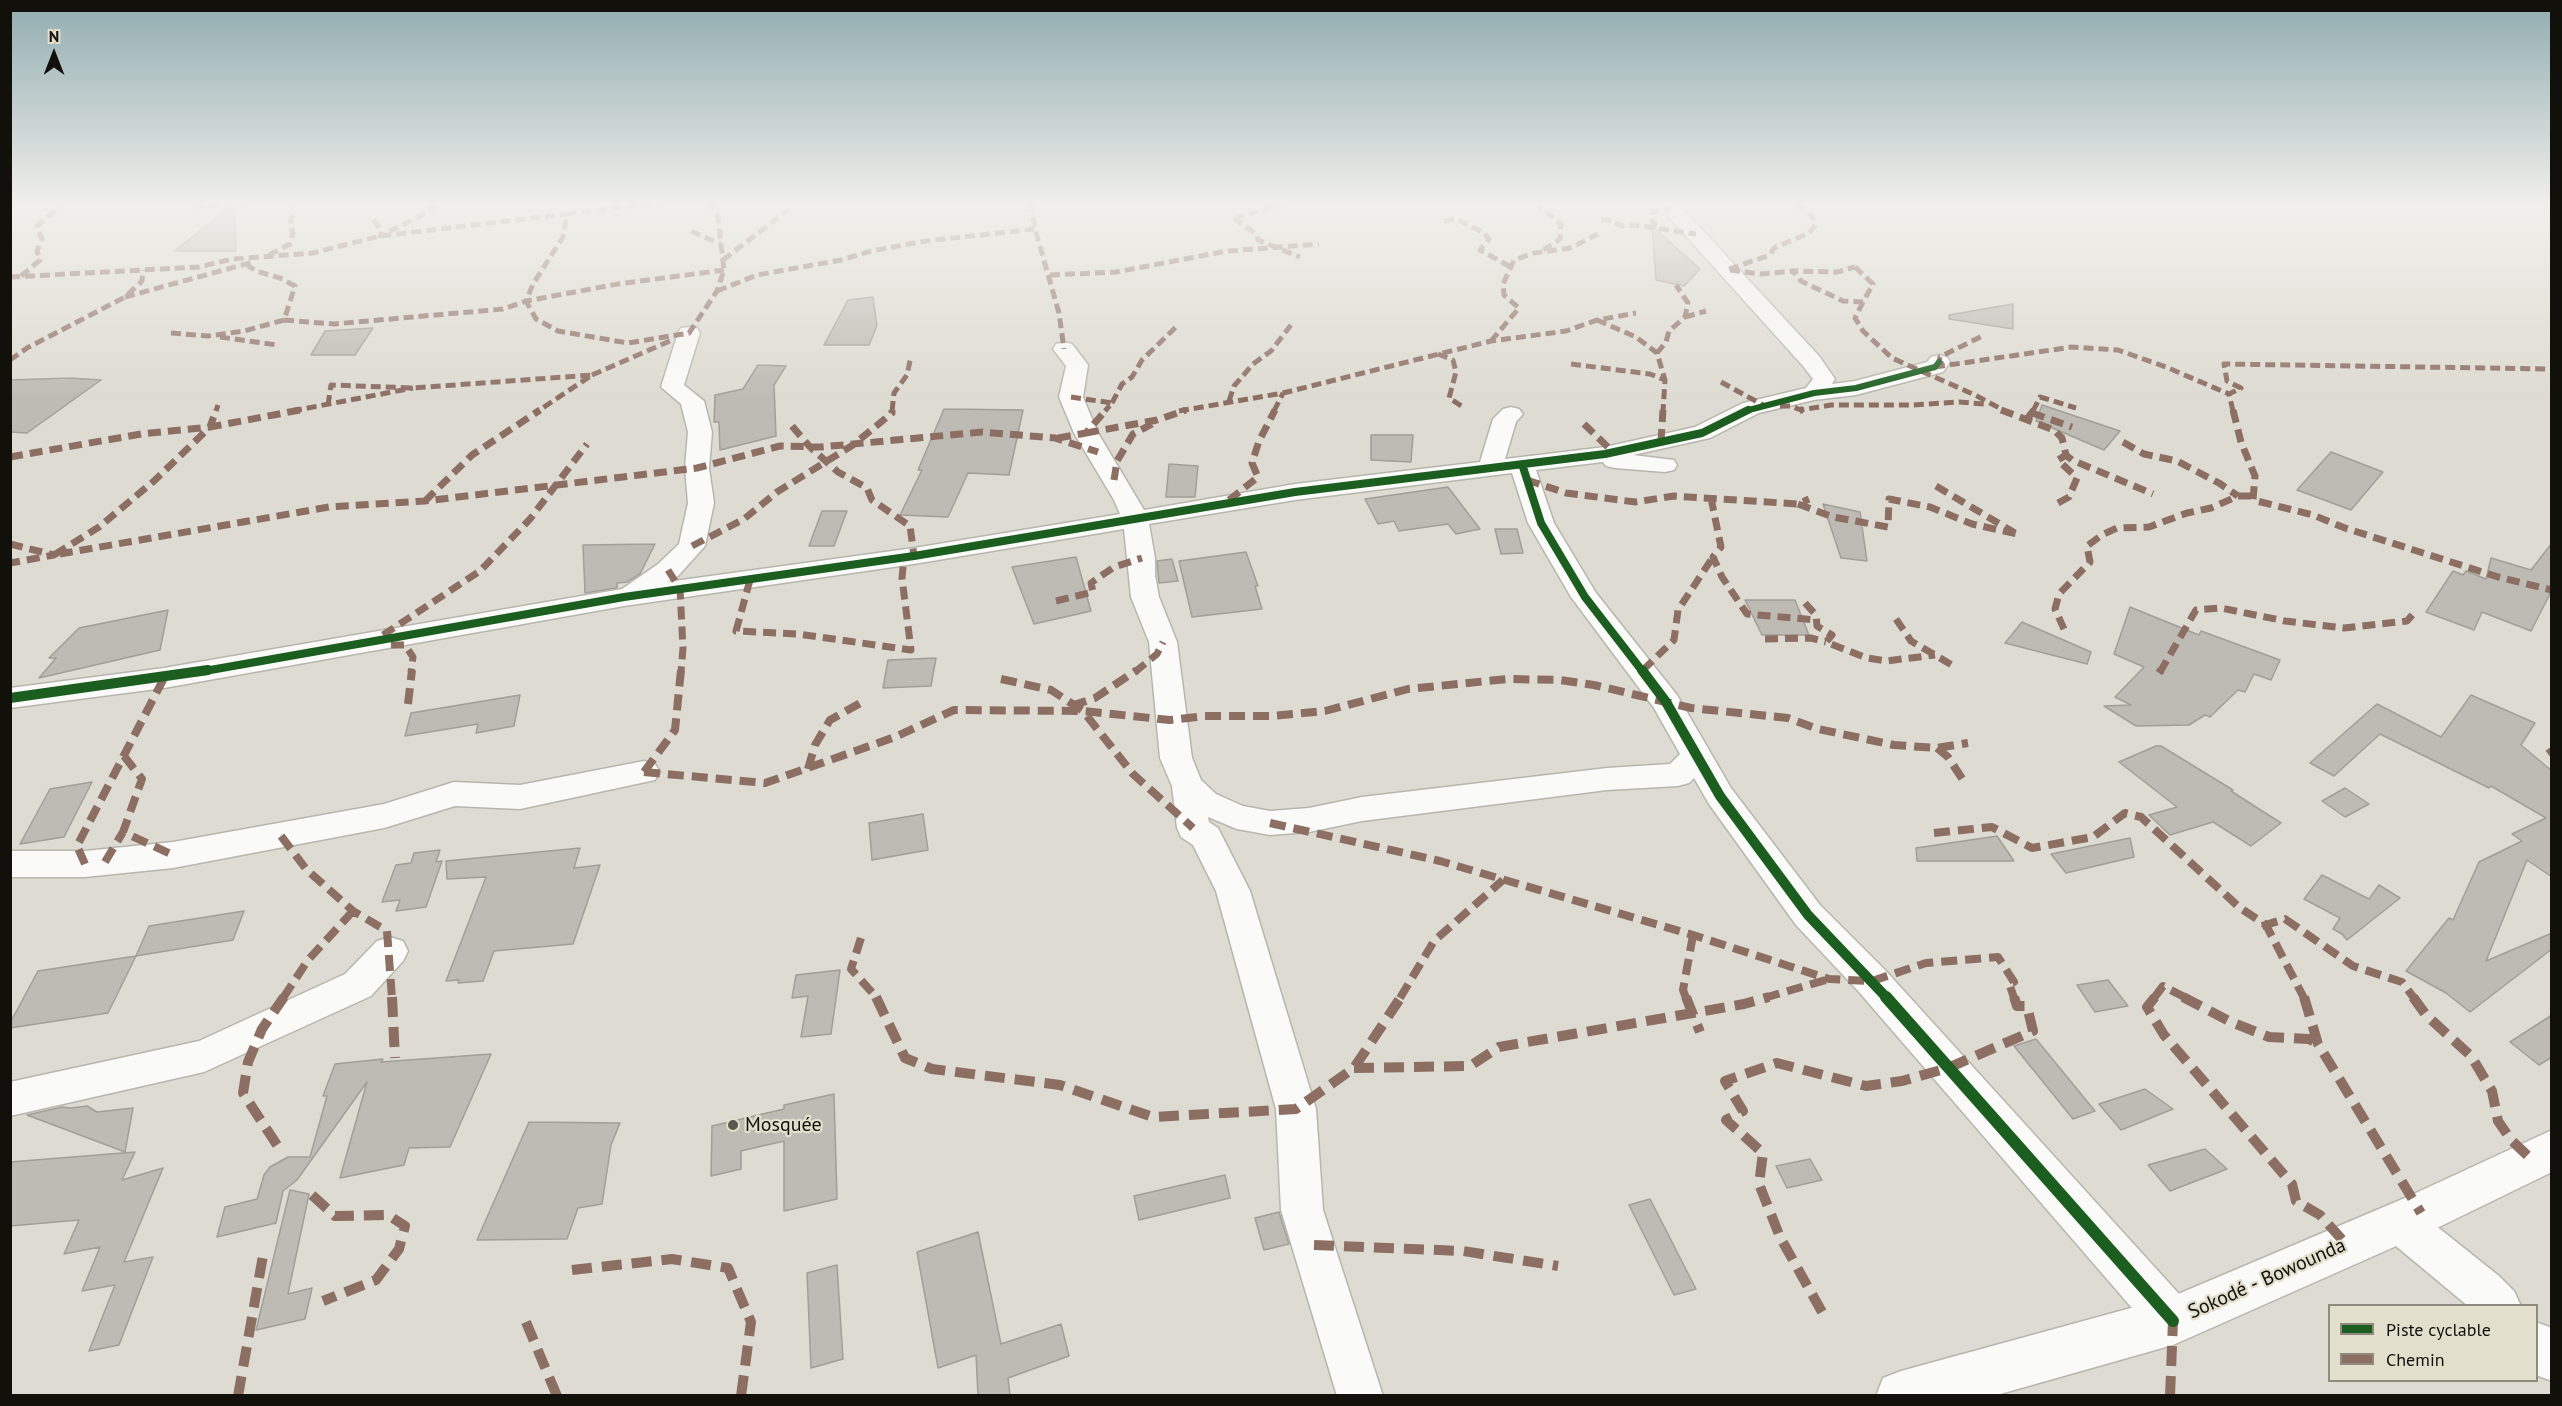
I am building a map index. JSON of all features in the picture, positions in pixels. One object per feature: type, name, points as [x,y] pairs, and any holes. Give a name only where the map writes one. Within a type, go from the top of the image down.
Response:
[{"type":"main road","name":"Sokodé - Bowounda","points":[[1901,1395],[2173,1321],[2400,1222],[2552,1150]]},
{"type":"street","points":[[1726,268],[1811,361],[1824,379],[1801,398]]},
{"type":"street","points":[[624,597],[668,570],[692,546],[701,503],[697,468],[700,432],[692,401],[672,387],[688,333]]},
{"type":"street","points":[[1064,349],[1077,365],[1071,398],[1086,433],[1133,518],[1145,597],[1163,642],[1176,758],[1188,786],[1193,828],[1206,837],[1233,891],[1296,1109],[1302,1210],[1360,1395]]},
{"type":"street","points":[[10,698],[164,678],[624,597],[914,556],[1295,492],[1523,470],[1702,433],[1751,408],[1856,388],[1935,367],[1939,362]]},
{"type":"street","points":[[1511,414],[1506,419],[1541,523],[1585,597],[1666,702],[1720,796],[1808,915],[1872,981],[2173,1321]]},
{"type":"street","points":[[1592,455],[1606,460],[1665,465]]},
{"type":"street","points":[[1188,786],[1205,802],[1237,817],[1270,823],[1309,820],[1362,809],[1607,779],[1678,775],[1697,757]]},
{"type":"street","points":[[10,864],[85,864],[173,855],[384,816],[454,794],[520,797],[644,772]]},
{"type":"street","points":[[10,1099],[204,1056],[358,985],[390,951]]},
{"type":"street","points":[[2400,1222],[2498,1304]]},
{"type":"street","points":[[2538,1346],[2552,1359]]},
{"type":"building","points":[[1655,268],[1700,269],[1684,286],[1656,280]]},
{"type":"building","points":[[873,297],[877,326],[869,345],[824,345],[848,300]]},
{"type":"building","points":[[2013,304],[2013,329],[1949,319],[1949,315]]},
{"type":"building","points":[[373,328],[355,355],[311,355],[325,331]]},
{"type":"building","points":[[758,365],[786,366],[774,385],[776,436],[720,450],[719,422],[714,422],[715,395],[743,389]]},
{"type":"building","points":[[70,378],[101,380],[27,433],[10,432],[10,380]]},
{"type":"building","points":[[2042,405],[2120,431],[2104,450],[2036,421]]},
{"type":"building","points":[[944,409],[1023,410],[1009,475],[968,473],[948,517],[900,515],[922,470],[918,470]]},
{"type":"building","points":[[1371,435],[1413,435],[1411,462],[1371,460]]},
{"type":"building","points":[[2331,452],[2383,472],[2351,510],[2297,490]]},
{"type":"building","points":[[1169,464],[1198,466],[1195,497],[1166,497]]},
{"type":"building","points":[[1448,487],[1480,529],[1456,534],[1448,524],[1399,531],[1394,521],[1378,524],[1365,499]]},
{"type":"building","points":[[1823,504],[1860,512],[1867,561],[1841,558]]},
{"type":"building","points":[[822,511],[847,511],[834,546],[809,546]]},
{"type":"building","points":[[1495,529],[1517,529],[1523,553],[1501,554]]},
{"type":"building","points":[[2552,543],[2552,590],[2531,631],[2482,612],[2474,630],[2426,612],[2453,571],[2463,575],[2466,571],[2486,579],[2491,558],[2531,570]]},
{"type":"building","points":[[655,544],[640,574],[627,582],[617,583],[617,588],[585,593],[583,545]]},
{"type":"building","points":[[1246,552],[1258,586],[1255,586],[1262,609],[1192,617],[1179,561]]},
{"type":"building","points":[[1076,557],[1091,611],[1034,624],[1012,567]]},
{"type":"building","points":[[1172,559],[1178,581],[1159,583],[1157,561]]},
{"type":"building","points":[[1745,600],[1795,600],[1809,635],[1762,635]]},
{"type":"building","points":[[2130,607],[2199,635],[2201,631],[2280,660],[2271,680],[2254,674],[2245,692],[2238,690],[2210,717],[2205,715],[2189,725],[2136,726],[2104,706],[2131,705],[2115,697],[2144,667],[2114,654]]},
{"type":"building","points":[[168,610],[160,650],[39,678],[56,658],[49,658],[79,628]]},
{"type":"building","points":[[2022,622],[2091,652],[2087,664],[2005,643]]},
{"type":"building","points":[[936,658],[931,686],[883,688],[888,660]]},
{"type":"building","points":[[520,695],[514,726],[476,733],[478,724],[405,736],[411,713]]},
{"type":"building","points":[[2471,695],[2535,723],[2521,745],[2552,771],[2552,877],[2527,860],[2486,961],[2552,933],[2552,949],[2470,1012],[2446,993],[2406,971],[2449,918],[2453,920],[2479,862],[2522,841],[2512,834],[2546,818],[2491,786],[2489,788],[2380,734],[2334,776],[2310,763],[2377,704],[2441,737]]},
{"type":"building","points":[[2161,746],[2233,790],[2231,791],[2281,823],[2251,846],[2213,822],[2170,835],[2149,815],[2177,807],[2119,762]]},
{"type":"building","points":[[92,782],[64,837],[20,844],[50,789]]},
{"type":"building","points":[[2345,788],[2369,804],[2345,817],[2322,801]]},
{"type":"building","points":[[923,814],[928,850],[872,860],[869,823]]},
{"type":"building","points":[[1997,836],[2014,861],[1917,861],[1916,848]]},
{"type":"building","points":[[2130,838],[2134,857],[2066,873],[2051,854]]},
{"type":"building","points":[[580,848],[574,868],[600,865],[573,944],[494,951],[483,981],[458,983],[459,980],[446,981],[486,877],[447,879],[446,861]]},
{"type":"building","points":[[440,850],[436,862],[442,861],[426,907],[396,911],[400,900],[382,902],[396,865],[411,863],[414,853]]},
{"type":"building","points":[[2322,875],[2369,899],[2379,885],[2400,898],[2347,940],[2333,929],[2340,918],[2304,899]]},
{"type":"building","points":[[244,911],[233,940],[136,956],[149,926]]},
{"type":"building","points":[[136,956],[108,1013],[10,1028],[10,1023],[38,971]]},
{"type":"building","points":[[840,970],[831,1034],[801,1037],[808,996],[792,998],[796,975]]},
{"type":"building","points":[[2108,980],[2128,1006],[2095,1012],[2077,985]]},
{"type":"building","points":[[2552,1015],[2552,1057],[2539,1065],[2510,1042]]},
{"type":"building","points":[[2036,1039],[2095,1111],[2073,1119],[2014,1046]]},
{"type":"building","points":[[491,1054],[450,1147],[409,1148],[404,1165],[340,1178],[367,1082],[297,1180],[283,1191],[276,1223],[217,1237],[225,1207],[257,1199],[264,1175],[270,1167],[288,1157],[310,1157],[327,1096],[323,1096],[335,1064],[383,1059],[381,1062]]},
{"type":"building","points":[[2145,1089],[2173,1109],[2121,1130],[2099,1104]]},
{"type":"building","points":[[834,1094],[837,1199],[784,1211],[784,1141],[741,1151],[741,1169],[711,1176],[712,1126],[784,1109],[784,1105]]},
{"type":"building","points":[[87,1106],[97,1112],[133,1108],[125,1152],[27,1115],[62,1107]]},
{"type":"building","points":[[529,1122],[620,1123],[611,1145],[602,1204],[578,1208],[567,1239],[477,1240]]},
{"type":"building","points":[[2205,1149],[2227,1169],[2170,1191],[2148,1165]]},
{"type":"building","points":[[135,1152],[122,1180],[163,1168],[124,1262],[153,1257],[119,1345],[89,1351],[115,1285],[82,1291],[100,1247],[64,1254],[79,1220],[10,1226],[10,1162]]},
{"type":"building","points":[[1810,1159],[1822,1180],[1787,1188],[1776,1166]]},
{"type":"building","points":[[1225,1175],[1230,1198],[1139,1220],[1134,1196]]},
{"type":"building","points":[[290,1190],[309,1194],[288,1294],[312,1288],[305,1319],[256,1330]]},
{"type":"building","points":[[1650,1199],[1696,1289],[1674,1295],[1629,1205]]},
{"type":"building","points":[[1279,1212],[1289,1244],[1264,1250],[1255,1218]]},
{"type":"building","points":[[978,1232],[1001,1344],[1061,1324],[1069,1356],[1008,1378],[1010,1395],[978,1395],[976,1355],[938,1368],[917,1252]]},
{"type":"building","points":[[837,1265],[843,1359],[811,1368],[807,1273]]},
{"type":"marked path","points":[[21,276],[31,268]]},
{"type":"marked path","points":[[10,277],[187,268]]},
{"type":"marked path","points":[[125,297],[232,268]]},
{"type":"marked path","points":[[171,333],[208,336],[244,331],[284,320],[295,286],[251,268]]},
{"type":"marked path","points":[[543,268],[526,301],[536,319],[558,331],[628,343],[689,333],[717,291],[724,268]]},
{"type":"marked path","points":[[717,291],[757,275],[790,268]]},
{"type":"marked path","points":[[1046,268],[1059,313],[1064,349]]},
{"type":"marked path","points":[[1050,275],[1116,272],[1139,268]]},
{"type":"marked path","points":[[1491,341],[1519,308],[1504,295],[1503,284],[1511,268]]},
{"type":"marked path","points":[[1729,269],[1733,268]]},
{"type":"marked path","points":[[1853,268],[1837,272],[1793,271],[1801,281],[1843,301],[1863,302]]},
{"type":"marked path","points":[[1856,268],[1873,284],[1863,302]]},
{"type":"marked path","points":[[10,360],[27,348],[125,297],[142,281],[143,270]]},
{"type":"marked path","points":[[284,320],[334,324],[503,309],[526,301],[618,284],[724,270]]},
{"type":"marked path","points":[[1730,270],[1760,274],[1793,271]]},
{"type":"marked path","points":[[1657,353],[1666,342],[1669,331],[1685,317],[1688,303],[1676,285]]},
{"type":"marked path","points":[[1863,302],[1855,318],[1863,331],[1892,358],[1975,395],[1994,407],[2054,430],[2062,438],[2066,455],[2072,460],[2153,494]]},
{"type":"marked path","points":[[1685,317],[1706,311]]},
{"type":"marked path","points":[[1086,433],[1157,420],[1175,412],[1229,401],[1283,393],[1491,341],[1566,331],[1597,320],[1636,313]]},
{"type":"marked path","points":[[1597,320],[1636,337],[1657,353],[1665,380]]},
{"type":"marked path","points":[[1112,403],[1122,384],[1132,377],[1142,360],[1178,325]]},
{"type":"marked path","points":[[1229,401],[1234,386],[1253,364],[1271,351],[1291,325]]},
{"type":"marked path","points":[[1943,364],[1939,362],[1940,357],[1984,335]]},
{"type":"marked path","points":[[220,337],[277,345]]},
{"type":"marked path","points":[[592,375],[672,340]]},
{"type":"marked path","points":[[1935,367],[2072,347],[2118,350],[2166,367],[2229,394]]},
{"type":"marked path","points":[[1438,354],[1453,360],[1456,372],[1449,398],[1463,407]]},
{"type":"marked path","points":[[692,546],[744,519],[777,492],[853,445],[892,413],[894,393],[907,375],[911,356]]},
{"type":"marked path","points":[[1571,364],[1650,374],[1665,380],[1661,442]]},
{"type":"marked path","points":[[2552,369],[2224,364],[2227,381],[2241,388],[2229,394],[2241,442],[2255,476],[2253,500],[2313,515],[2345,528],[2498,577],[2552,590]]},
{"type":"marked path","points":[[328,405],[331,385],[413,388],[592,375],[472,455],[425,501]]},
{"type":"marked path","points":[[1721,382],[1763,405]]},
{"type":"marked path","points":[[413,388],[210,427],[154,481],[99,527],[54,555],[329,507],[425,501],[697,468],[780,446],[821,447],[982,432],[1055,438],[1098,452]]},
{"type":"marked path","points":[[1229,500],[1258,477],[1252,463],[1259,441],[1283,393]]},
{"type":"marked path","points":[[1058,438],[1086,433],[1112,403],[1071,397]]},
{"type":"marked path","points":[[2026,420],[2033,412],[2040,397],[2076,408]]},
{"type":"marked path","points":[[1780,406],[1790,406],[1801,410],[1831,405],[1913,405],[1959,402],[1985,404]]},
{"type":"marked path","points":[[10,457],[141,434],[210,427],[218,405]]},
{"type":"marked path","points":[[2032,413],[2072,427]]},
{"type":"marked path","points":[[1114,480],[1117,461],[1133,434],[1152,424]]},
{"type":"marked path","points":[[1584,424],[1613,452]]},
{"type":"marked path","points":[[792,426],[810,447],[838,472],[867,488],[872,500],[910,526],[914,556]]},
{"type":"marked path","points":[[2123,442],[2144,454],[2177,461],[2219,483],[2238,496]]},
{"type":"marked path","points":[[383,635],[480,571],[530,519],[587,444]]},
{"type":"marked path","points":[[2058,503],[2069,497],[2077,478],[2058,460],[2066,455]]},
{"type":"marked path","points":[[1527,480],[1566,493],[1635,502],[1674,496],[1798,504],[1809,499]]},
{"type":"marked path","points":[[1936,486],[2015,533]]},
{"type":"marked path","points":[[2064,629],[2055,609],[2059,594],[2090,562],[2087,546],[2102,535],[2117,528],[2149,527],[2187,513],[2211,508],[2238,496],[2255,496]]},
{"type":"marked path","points":[[1711,498],[1721,547],[1713,557],[1722,577],[1747,614],[1817,620]]},
{"type":"marked path","points":[[1798,504],[1833,517],[1888,527],[1889,499],[1930,507],[1972,524],[2017,534]]},
{"type":"marked path","points":[[10,544],[54,555],[10,563]]},
{"type":"marked path","points":[[750,580],[736,631],[798,634],[911,650],[902,578],[904,557]]},
{"type":"marked path","points":[[1643,670],[1674,640],[1678,610],[1713,557]]},
{"type":"marked path","points":[[1056,601],[1093,592],[1091,583],[1114,567],[1142,558]]},
{"type":"marked path","points":[[644,772],[675,730],[683,648],[680,589],[668,570]]},
{"type":"marked path","points":[[1805,603],[1816,615],[1817,626],[1832,635],[1826,642],[1867,658],[1886,661],[1935,655]]},
{"type":"marked path","points":[[2159,673],[2196,610],[2221,608],[2285,621],[2344,628],[2407,621],[2414,613]]},
{"type":"marked path","points":[[1896,619],[1911,641],[1952,665]]},
{"type":"marked path","points":[[1765,639],[1811,638],[1826,642]]},
{"type":"marked path","points":[[1071,706],[1095,698],[1139,669],[1157,654],[1163,642]]},
{"type":"marked path","points":[[391,645],[405,645],[413,657],[408,704]]},
{"type":"marked path","points":[[85,864],[77,846],[164,678]]},
{"type":"marked path","points":[[1001,679],[1051,690],[1083,711],[1133,774],[1193,828]]},
{"type":"marked path","points":[[644,772],[765,783],[895,737],[954,710],[1083,711],[1170,720],[1205,716],[1272,716],[1325,711],[1408,689],[1508,679],[1560,680],[1594,685],[1691,708],[1788,718],[1818,729],[1894,745],[1937,748],[1968,743]]},
{"type":"marked path","points":[[808,769],[815,745],[830,720],[866,700]]},
{"type":"marked path","points":[[1937,748],[1948,757],[1963,780]]},
{"type":"marked path","points":[[2548,754],[2552,751]]},
{"type":"marked path","points":[[124,756],[142,779],[123,832],[173,855]]},
{"type":"marked path","points":[[1934,833],[1992,827],[2032,848],[2093,837],[2125,813],[2141,817],[2240,908],[2266,925],[2307,1003],[2318,1044],[2421,1213]]},
{"type":"marked path","points":[[1270,823],[1440,861],[1693,935],[1829,979],[1872,981],[1926,963],[1998,957],[2014,982],[2009,983],[2017,1006],[2027,1006],[2033,1031],[1948,1068],[1902,1081],[1866,1086],[1777,1063],[1725,1081],[1743,1111],[1726,1120],[1763,1153],[1759,1184],[1780,1237],[1822,1312]]},
{"type":"marked path","points":[[105,862],[123,832]]},
{"type":"marked path","points":[[281,836],[306,869],[353,911],[387,931],[395,1058]]},
{"type":"marked path","points":[[861,938],[851,969],[876,997],[905,1058],[932,1069],[1060,1085],[1153,1117],[1296,1109],[1354,1068],[1379,1033],[1434,941],[1503,880]]},
{"type":"marked path","points":[[277,1145],[243,1093],[248,1062],[262,1029],[308,960],[353,911]]},
{"type":"marked path","points":[[2262,926],[2285,919],[2353,966],[2402,982],[2426,1015],[2471,1056],[2492,1091],[2498,1121],[2511,1140],[2531,1159]]},
{"type":"marked path","points":[[1693,935],[1683,990],[1700,1032]]},
{"type":"marked path","points":[[1354,1068],[1470,1066],[1499,1047],[1744,1004],[1829,979]]},
{"type":"marked path","points":[[2318,1044],[2309,1039],[2269,1037],[2231,1022],[2163,986],[2147,1007],[2164,1035],[2292,1184],[2296,1201],[2320,1215],[2346,1244]]},
{"type":"marked path","points":[[312,1195],[335,1216],[388,1215],[405,1226],[399,1249],[376,1280],[323,1301]]},
{"type":"marked path","points":[[1314,1245],[1463,1251],[1558,1266]]},
{"type":"marked path","points":[[238,1396],[264,1250]]},
{"type":"marked path","points":[[572,1270],[672,1259],[728,1268],[751,1322],[741,1396]]},
{"type":"marked path","points":[[2170,1396],[2173,1321]]},
{"type":"marked path","points":[[526,1322],[557,1396]]},
{"type":"cycle path","points":[[10,698],[164,678],[624,597],[914,556],[1295,492],[1605,454],[1702,433],[1751,408],[1814,393],[1856,388],[1935,367],[1939,362]]},
{"type":"cycle path","points":[[1522,464],[1541,523],[1585,597],[1666,702],[1720,796],[1808,915],[1872,981],[2173,1321]]},
{"type":"place","name":"Mosquée","points":[[733,1125]]}]
